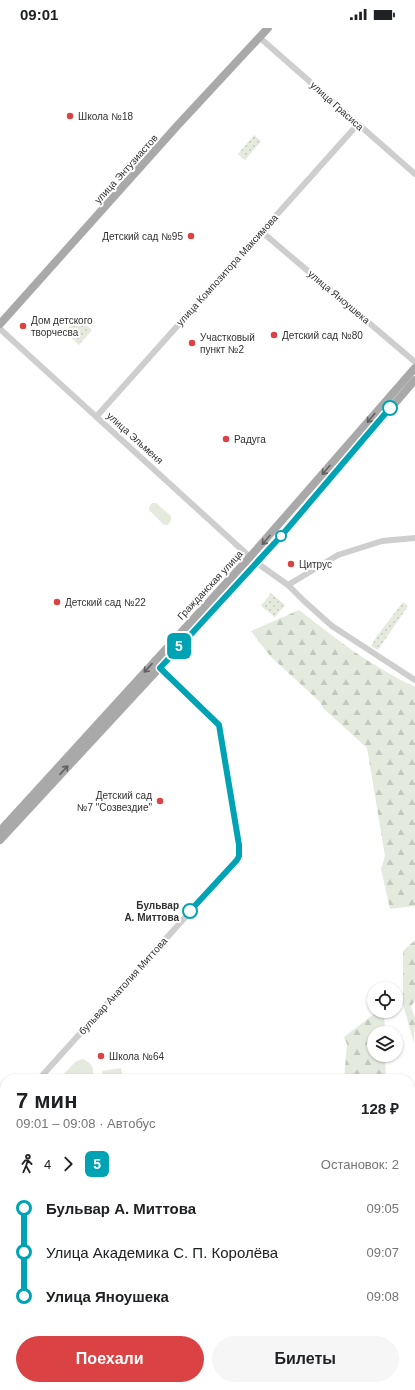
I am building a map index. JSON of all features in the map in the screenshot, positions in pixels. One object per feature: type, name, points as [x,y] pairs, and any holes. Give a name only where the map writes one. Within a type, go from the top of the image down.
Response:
[{"type":"main road","name":"улица Энтузиастов","points":[[0,317],[96,214],[176,123],[259,33],[268,28]]},
{"type":"main road","name":"улица Энтузиастов","points":[[0,324],[88,222]]},
{"type":"main road","name":"Гражданская улица","points":[[0,830],[26,807],[160,668],[415,368]]},
{"type":"main road","name":"Гражданская улица","points":[[0,840],[26,807],[253,560],[415,380]]},
{"type":"street","name":"улица Грасиса","points":[[259,33],[415,174]]},
{"type":"street","name":"улица Композитора Максимова","points":[[96,417],[358,124]]},
{"type":"street","name":"улица Яноушека","points":[[262,232],[415,362]]},
{"type":"street","name":"улица Эльменя","points":[[0,329],[253,560],[288,585],[332,626],[415,680]]},
{"type":"street","points":[[288,585],[338,555],[382,541],[415,538]]},
{"type":"street","name":"бульвар Анатолия Миттова","points":[[44,1074],[239,856],[239,845],[219,725],[160,668]]},
{"type":"green space","points":[[254,135],[261,141],[245,160],[238,154]]},
{"type":"green space","points":[[78,317],[92,330],[79,345],[65,332]]},
{"type":"green space","points":[[152,503],[156,503],[171,516],[171,520],[168,525],[164,525],[149,510]]},
{"type":"green space","points":[[271,593],[285,605],[275,617],[261,606]]},
{"type":"green space","points":[[403,602],[408,606],[378,650],[371,646],[377,636]]},
{"type":"green space","points":[[299,610],[341,642],[384,671],[415,687],[415,906],[390,909],[381,869],[385,856],[367,748],[323,708],[320,702],[270,656],[251,631]]},
{"type":"green space","points":[[415,940],[415,1000],[411,1007],[415,1018],[414,1043],[403,1004],[403,951]]},
{"type":"green space","points":[[369,1018],[384,1018],[385,1026],[367,1026],[367,1062],[385,1062],[386,1074],[344,1074],[347,1044],[344,1037]]},
{"type":"green space","points":[[83,1059],[89,1063],[92,1067],[93,1074],[64,1074],[76,1061]]},
{"type":"green space","points":[[121,1068],[122,1074],[103,1074],[102,1071]]},
{"type":"bus line","name":"5","points":[[190,911],[237,860],[240,852],[219,725],[160,668],[282,535],[390,408]]},
{"type":"place","name":"Школа №18","points":[[70,116]]},
{"type":"place","name":"Детский сад №95","points":[[191,236]]},
{"type":"place","name":"Дом детского творчесва","points":[[23,326]]},
{"type":"place","name":"Детский сад №80","points":[[274,335]]},
{"type":"place","name":"Участковый пункт №2","points":[[192,343]]},
{"type":"place","name":"Радуга","points":[[226,439]]},
{"type":"place","name":"Цитрус","points":[[291,564]]},
{"type":"place","name":"Детский сад №22","points":[[57,602]]},
{"type":"place","name":"Детский сад №7 \"Созвездие\"","points":[[160,801]]},
{"type":"place","name":"Бульвар А. Миттова","points":[[190,911]]},
{"type":"place","name":"Школа №64","points":[[101,1056]]}]
